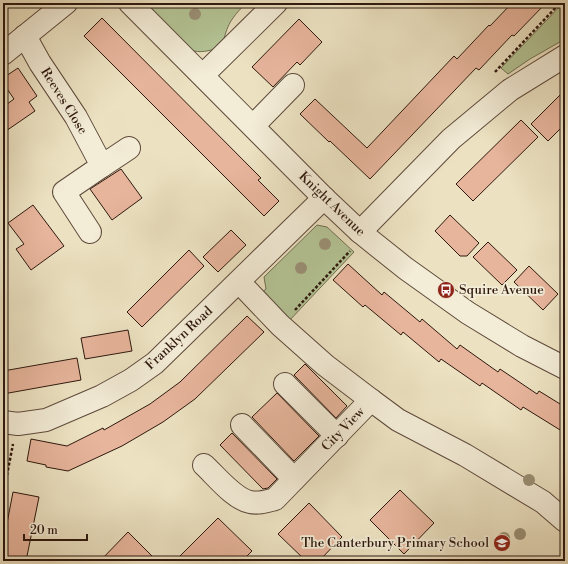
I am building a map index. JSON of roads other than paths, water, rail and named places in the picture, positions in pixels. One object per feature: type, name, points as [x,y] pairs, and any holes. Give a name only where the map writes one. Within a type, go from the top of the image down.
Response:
[{"type":"street","points":[[3,54],[66,3]]},
{"type":"street","name":"Knight Avenue","points":[[130,3],[324,198],[356,240],[405,268],[468,313],[522,346],[565,368]]},
{"type":"street","points":[[202,75],[276,3]]},
{"type":"street","name":"Reeves Close","points":[[24,36],[76,117],[102,166]]},
{"type":"street","points":[[356,240],[451,139],[510,90],[565,56]]},
{"type":"street","points":[[252,126],[293,85]]},
{"type":"street","points":[[90,232],[64,192],[129,148]]},
{"type":"street","name":"Franklyn Road","points":[[10,423],[46,420],[102,396],[131,380],[154,363],[324,198]]},
{"type":"street","name":"City View","points":[[206,475],[244,500],[264,502],[275,499],[371,400],[325,365],[280,325],[239,282]]},
{"type":"street","points":[[285,384],[336,436]]},
{"type":"street","points":[[371,400],[398,420],[465,455],[543,502],[565,521]]},
{"type":"street","points":[[242,425],[294,479]]},
{"type":"place","name":"Squire Avenue","points":[[446,290]]},
{"type":"place","name":"The Canterbury Primary School","points":[[502,543]]}]
